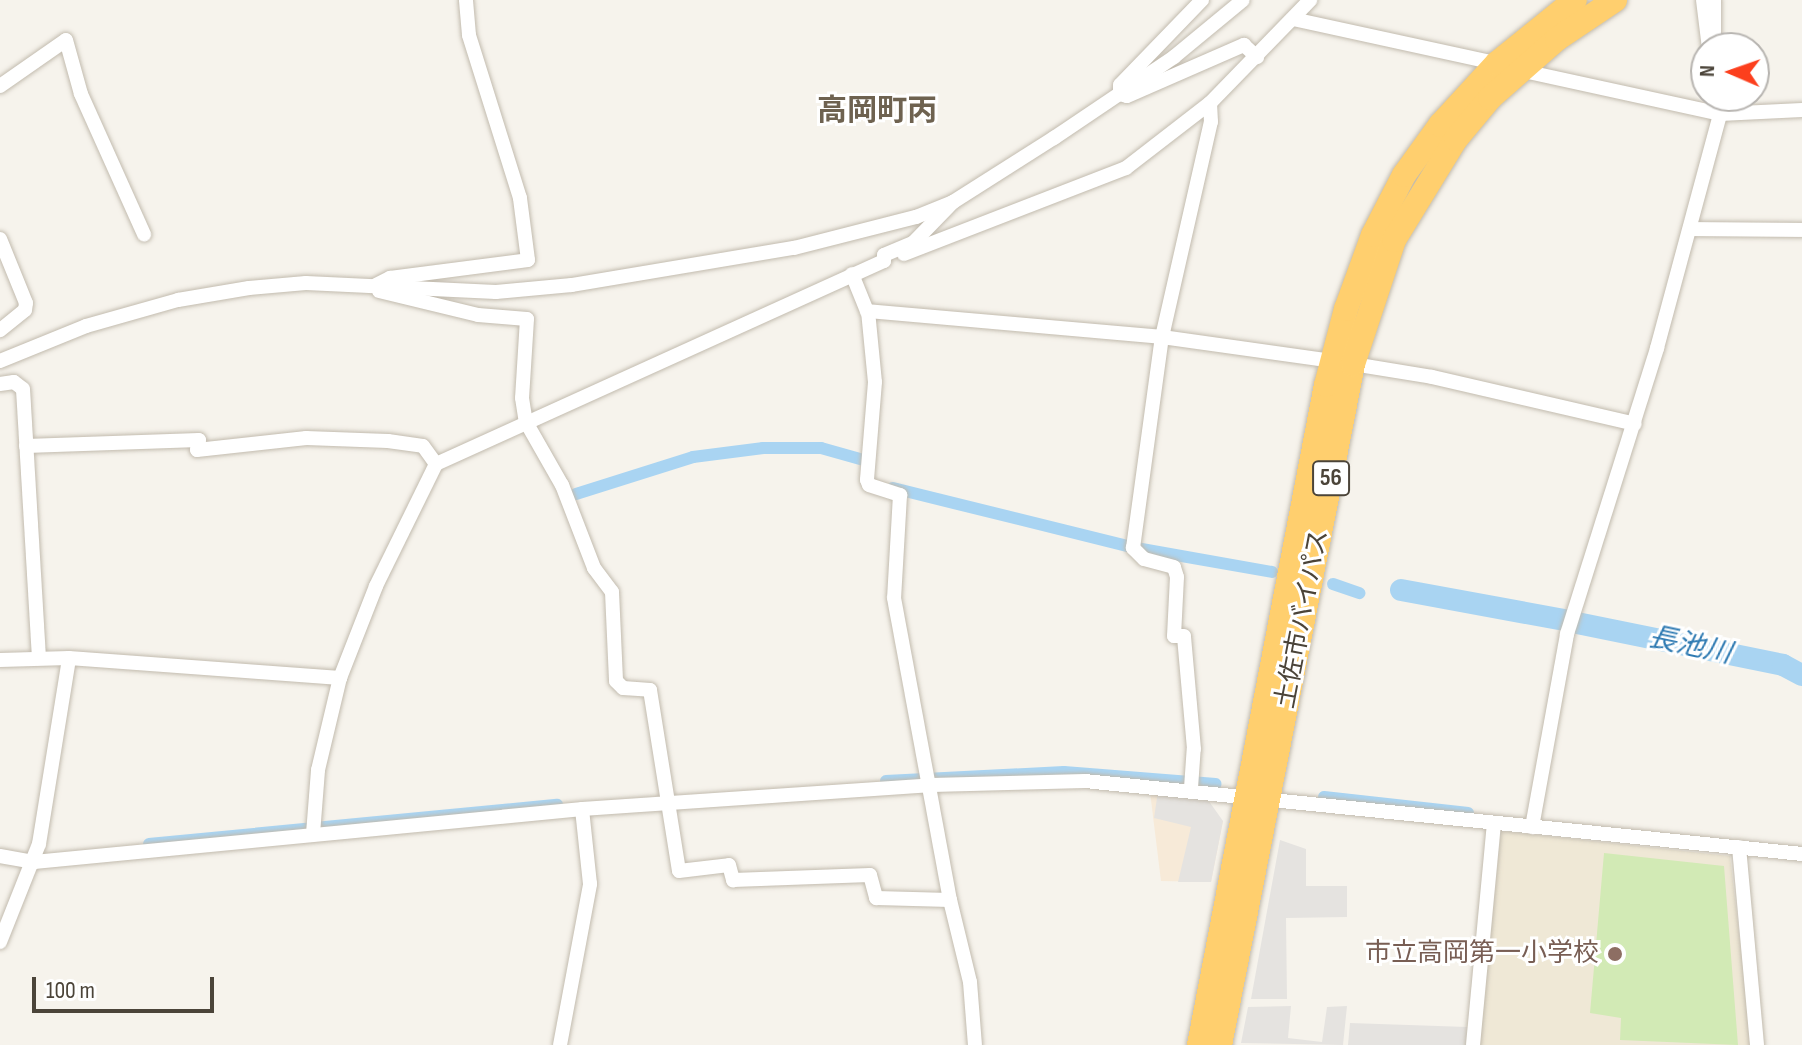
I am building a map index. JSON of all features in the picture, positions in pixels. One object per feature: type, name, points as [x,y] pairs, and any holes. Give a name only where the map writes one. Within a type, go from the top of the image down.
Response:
[{"type":"highway","name":"土佐市バイパス","points":[[1220,1045],[1258,797],[1342,364],[1394,240],[1426,183],[1508,67],[1575,0]]},
{"type":"highway","name":"土佐市バイパス","points":[[1508,67],[1615,0]]},
{"type":"highway","name":"土佐市バイパス","points":[[1199,1045],[1258,797]]},
{"type":"street","points":[[372,286],[390,278],[528,260],[520,198],[469,35],[466,0]]},
{"type":"street","points":[[1120,94],[1120,85],[1202,0]]},
{"type":"street","points":[[884,261],[884,255],[914,242],[953,202],[1120,94],[1243,0]]},
{"type":"street","points":[[313,827],[318,770],[340,678],[376,586],[436,464],[852,274],[1100,182],[1210,103],[1310,0]]},
{"type":"street","points":[[1703,0],[1709,32]]},
{"type":"street","points":[[1713,32],[1714,0]]},
{"type":"street","points":[[1293,19],[1508,67],[1690,102]]},
{"type":"street","points":[[0,86],[66,40],[81,94],[144,234]]},
{"type":"street","points":[[1120,94],[1127,96],[1244,45],[1257,57]]},
{"type":"street","points":[[1192,782],[1184,636],[1174,636],[1177,577],[1174,567],[1144,559],[1133,548],[1162,337],[1211,122],[1210,103]]},
{"type":"street","points":[[1770,109],[1802,110]]},
{"type":"street","points":[[1532,827],[1567,634],[1635,424],[1691,229],[1714,112]]},
{"type":"street","points":[[0,361],[31,345],[178,300],[306,283],[496,292],[684,269],[847,237],[953,202]]},
{"type":"street","points":[[1691,229],[1802,230]]},
{"type":"street","points":[[0,239],[26,303],[25,310],[0,330]]},
{"type":"street","points":[[852,274],[868,311],[875,382],[867,480],[869,485],[900,495],[894,598],[931,780],[950,900],[970,982],[975,1045]]},
{"type":"street","points":[[372,286],[385,295],[478,315],[527,319],[522,398],[526,422],[562,485],[594,568],[612,592],[616,681],[623,688],[650,690],[679,871],[729,865],[733,880],[870,875],[876,898],[950,900]]},
{"type":"street","points":[[868,311],[1162,337],[1432,377],[1635,424]]},
{"type":"street","points":[[0,384],[14,382],[23,389],[39,658]]},
{"type":"street","points":[[26,446],[199,440],[197,450],[306,438],[388,441],[423,446],[436,464]]},
{"type":"street","points":[[0,660],[69,658],[340,678]]},
{"type":"street","points":[[0,942],[34,862],[57,752],[69,658]]},
{"type":"street","points":[[0,856],[34,862],[313,827],[582,809],[931,780],[1192,782],[1258,797],[1802,854]]},
{"type":"street","points":[[560,1045],[590,884],[582,809]]},
{"type":"street","points":[[1473,1045],[1494,823]]},
{"type":"street","points":[[1739,847],[1757,1045]]},
{"type":"shaded area","points":[[1158,791],[1206,797],[1223,821],[1211,882],[1178,882],[1191,827],[1154,818]]},
{"type":"shaded area","points":[[1150,792],[1223,821],[1211,882],[1161,881]]},
{"type":"shaded area","name":"市立高岡第一小学校","points":[[1501,831],[1730,856],[1752,1045],[1479,1045]]},
{"type":"shaded area","points":[[1280,840],[1306,849],[1306,886],[1347,886],[1347,917],[1286,918],[1287,999],[1251,999]]},
{"type":"shaded area","points":[[1291,1006],[1288,1038],[1322,1042],[1327,1007],[1347,1006],[1343,1045],[1241,1043],[1248,1007]]},
{"type":"shaded area","points":[[1350,1023],[1467,1027],[1466,1045],[1348,1045]]},
{"type":"green space","points":[[1604,853],[1724,866],[1738,1045],[1620,1040],[1621,1018],[1590,1013]]},
{"type":"waterway","points":[[576,494],[693,457],[763,448],[821,448],[867,461]]},
{"type":"waterway","points":[[893,488],[1131,547]]},
{"type":"waterway","points":[[1136,548],[1272,572]]},
{"type":"waterway","points":[[1333,584],[1359,593]]},
{"type":"waterway","name":"長池川","points":[[1401,590],[1564,620]]},
{"type":"waterway","name":"長池川","points":[[1577,623],[1783,665],[1802,675]]},
{"type":"waterway","points":[[886,781],[1064,772],[1216,784]]},
{"type":"waterway","points":[[1324,797],[1468,813]]},
{"type":"waterway","points":[[149,844],[557,805]]},
{"type":"place","name":"市立高岡第一小学校","points":[[1615,954]]},
{"type":"district","name":"高岡町丙","points":[[877,111]]}]
